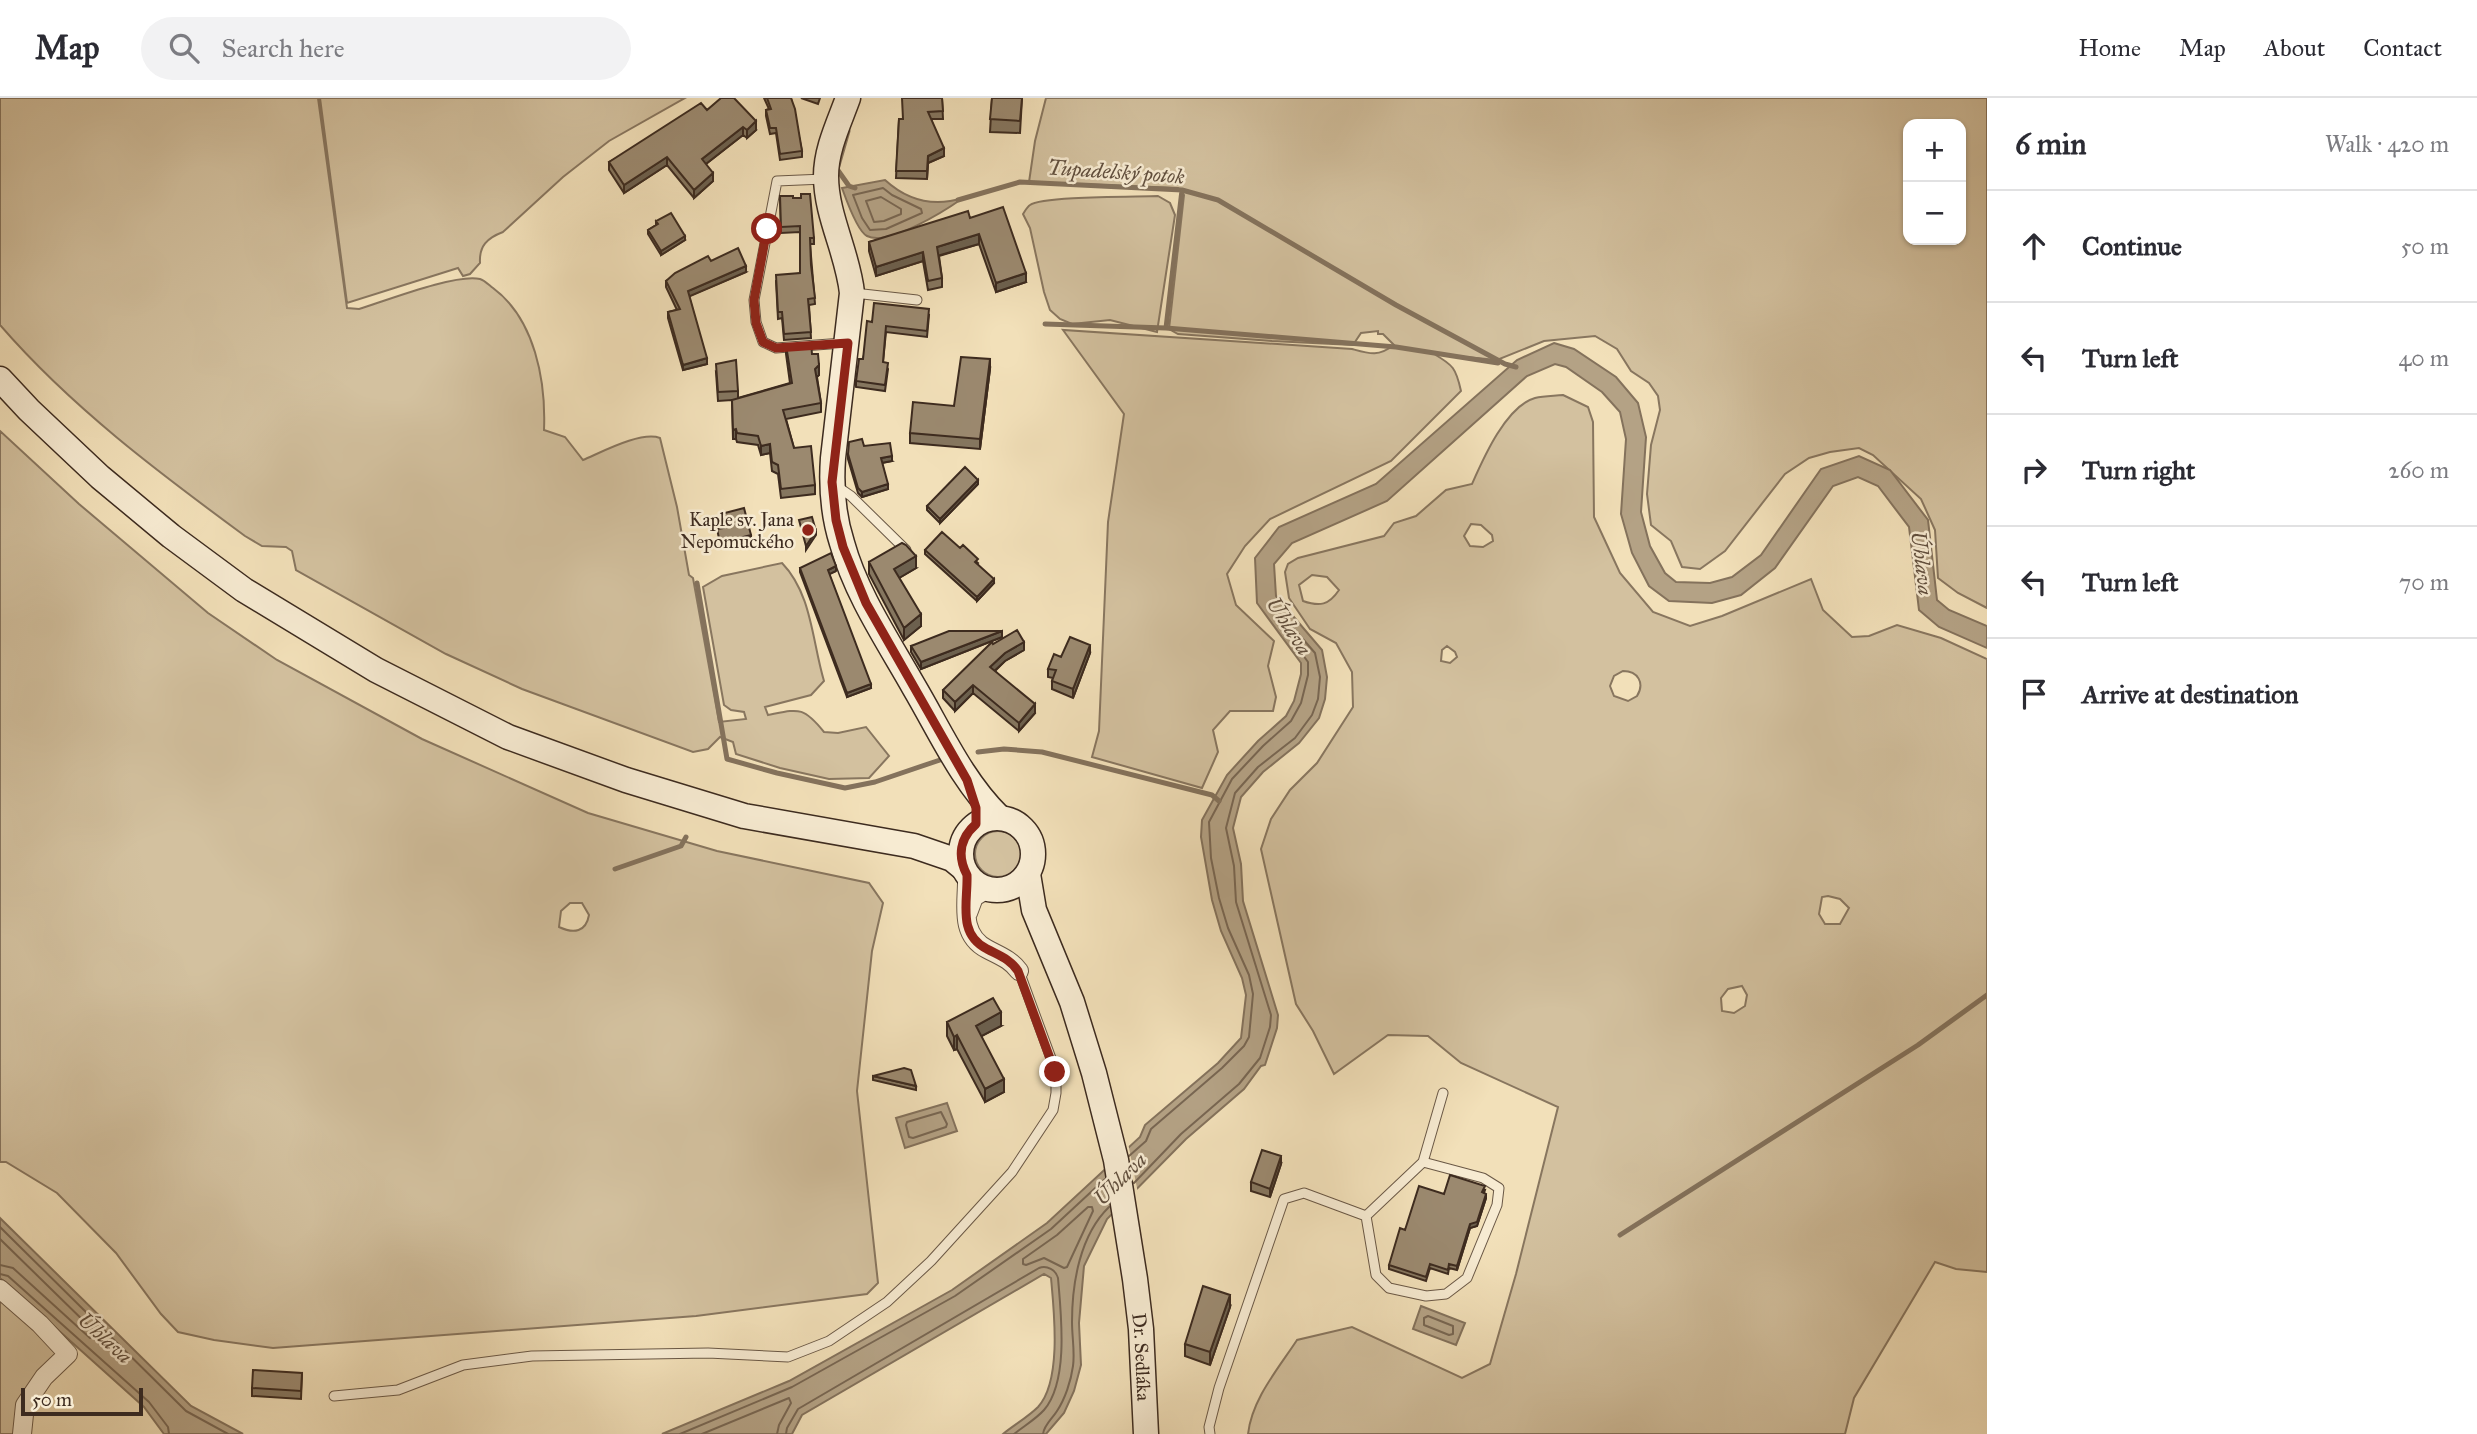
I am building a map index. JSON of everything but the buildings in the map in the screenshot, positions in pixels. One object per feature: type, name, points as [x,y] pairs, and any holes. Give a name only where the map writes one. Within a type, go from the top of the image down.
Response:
[{"type":"main road","points":[[848,98],[829,151],[826,178],[830,205],[850,272],[852,293],[832,482],[836,520],[843,547],[866,603],[967,780],[980,826],[961,851],[965,871]]},
{"type":"main road","points":[[0,379],[100,477],[171,536],[244,590],[376,670],[508,737],[626,780],[744,816],[914,846],[952,859],[972,881],[997,889],[1034,910]]},
{"type":"main road","points":[[914,846],[945,843],[980,826],[1015,822],[1027,833],[1034,858],[1028,874],[1017,885],[997,889]]},
{"type":"main road","points":[[1028,874],[1034,910]]},
{"type":"main road","name":"Dr. Sedláka","points":[[1034,910],[1072,1002],[1094,1073],[1120,1180],[1135,1279],[1146,1434]]},
{"type":"street","points":[[965,871],[967,928],[974,940],[984,948],[1012,961],[1018,971]]},
{"type":"street","points":[[966,920],[974,897],[997,889]]},
{"type":"street","points":[[0,1289],[40,1324],[68,1354],[44,1377],[25,1405],[22,1434]]},
{"type":"lane","points":[[826,178],[777,181],[754,300],[756,323],[763,342],[776,348],[848,343]]},
{"type":"lane","points":[[852,293],[917,300]]},
{"type":"lane","points":[[832,482],[851,496],[906,550]]},
{"type":"lane","points":[[334,1396],[398,1390],[463,1365],[532,1356],[708,1353],[788,1357],[829,1341],[887,1302],[931,1261],[1012,1172],[1053,1110],[1056,1093],[1055,1072],[1018,971]]},
{"type":"lane","points":[[1366,1216],[1423,1162],[1443,1093]]},
{"type":"lane","points":[[1366,1216],[1377,1275],[1389,1288],[1426,1296],[1446,1294],[1467,1278],[1497,1205],[1499,1188],[1483,1178],[1423,1162]]},
{"type":"lane","points":[[1209,1434],[1219,1388],[1284,1199],[1304,1193],[1366,1216]]},
{"type":"shaded area","points":[[0,98],[318,98],[347,308],[359,309],[455,280],[469,278],[485,281],[507,301],[528,334],[540,372],[544,430],[565,437],[583,460],[632,440],[643,437],[660,438],[677,507],[689,575],[693,578],[719,722],[746,719],[744,712],[731,710],[724,705],[703,587],[722,576],[782,563],[792,575],[805,603],[824,681],[811,695],[765,707],[768,715],[787,711],[800,712],[811,718],[824,732],[838,733],[866,727],[889,756],[869,778],[829,779],[736,754],[733,742],[720,737],[708,749],[693,752],[522,689],[446,654],[296,570],[292,551],[286,547],[262,546],[212,512],[86,411],[27,355],[0,325]]},
{"type":"shaded area","points":[[320,98],[685,98],[609,141],[563,177],[503,232],[485,243],[480,263],[470,274],[463,276],[458,268],[347,303]]},
{"type":"shaded area","points":[[1046,98],[1987,98],[1987,608],[1958,593],[1938,578],[1935,530],[1921,499],[1873,455],[1859,448],[1809,458],[1785,474],[1725,551],[1700,569],[1682,567],[1671,541],[1651,525],[1647,494],[1651,445],[1660,410],[1658,396],[1649,383],[1631,371],[1617,349],[1595,336],[1544,341],[1497,360],[1434,354],[1453,368],[1461,391],[1391,461],[1270,519],[1245,546],[1227,574],[1236,605],[1274,641],[1268,666],[1276,697],[1273,711],[1230,711],[1213,730],[1218,752],[1202,788],[1092,757],[1099,731],[1108,522],[1124,414],[1063,330],[1352,349],[1374,353],[1394,345],[1383,334],[1378,334],[1378,331],[1361,333],[1353,345],[1178,334],[1169,329],[1184,195],[1178,188],[1029,182],[1035,141]]},
{"type":"shaded area","points":[[1158,196],[1170,203],[1175,215],[1157,332],[1110,320],[1072,324],[1060,319],[1050,310],[1044,292],[1030,228],[1023,214],[1027,208],[1038,202],[1052,200]]},
{"type":"shaded area","points":[[1563,395],[1588,407],[1593,422],[1594,517],[1620,573],[1653,612],[1690,626],[1722,616],[1811,579],[1823,610],[1852,637],[1869,636],[1897,625],[1941,638],[1987,659],[1987,1272],[1956,1269],[1935,1262],[1854,1398],[1845,1434],[1248,1434],[1250,1421],[1260,1397],[1297,1340],[1352,1327],[1462,1378],[1490,1364],[1516,1274],[1558,1107],[1461,1063],[1428,1036],[1388,1035],[1334,1074],[1296,1004],[1261,849],[1271,819],[1290,790],[1317,763],[1353,707],[1352,672],[1336,643],[1310,629],[1289,598],[1285,572],[1288,564],[1298,558],[1384,536],[1394,523],[1416,516],[1446,490],[1472,484],[1482,461],[1514,411],[1535,398]],"holes":[[[1471,524],[1481,525],[1492,535],[1493,541],[1483,547],[1470,546],[1464,536]],[[1312,575],[1327,577],[1339,590],[1332,599],[1324,603],[1303,601],[1299,585]],[[1447,646],[1455,652],[1457,657],[1450,663],[1441,661],[1442,650]],[[1623,671],[1636,675],[1640,682],[1637,696],[1628,701],[1614,696],[1610,686],[1614,676]],[[1822,897],[1840,899],[1849,908],[1840,924],[1825,924],[1819,914]],[[1742,986],[1747,995],[1745,1006],[1734,1013],[1722,1011],[1721,998],[1728,989]]]},
{"type":"shaded area","points":[[0,431],[79,504],[208,613],[277,660],[422,739],[588,813],[717,851],[869,883],[883,903],[872,951],[857,1091],[878,1283],[867,1294],[696,1316],[273,1348],[214,1340],[178,1332],[161,1314],[116,1253],[57,1193],[6,1162],[0,1162]],"holes":[[[570,903],[582,903],[589,915],[585,925],[574,931],[559,927],[561,911]]]},
{"type":"shaded area","points":[[998,831],[1015,837],[1021,854],[1015,871],[998,877],[981,871],[975,854],[981,837]]},
{"type":"shaded area","points":[[0,1289],[68,1354],[44,1377],[22,1434],[0,1434]]},
{"type":"water","points":[[885,180],[903,193],[922,200],[942,202],[963,198],[902,232],[876,238],[867,236],[856,222],[842,188]]},
{"type":"water","name":"Úhlava","points":[[1554,343],[1574,349],[1616,377],[1638,403],[1646,437],[1641,512],[1650,546],[1665,573],[1676,582],[1710,583],[1732,577],[1761,555],[1821,469],[1859,456],[1890,470],[1928,520],[1937,600],[1949,610],[1987,626],[1987,648],[1939,627],[1919,610],[1909,527],[1878,486],[1858,477],[1833,486],[1775,568],[1741,595],[1712,603],[1669,601],[1649,586],[1632,553],[1621,514],[1626,439],[1620,412],[1602,392],[1566,367],[1555,364],[1527,376],[1387,501],[1292,543],[1274,564],[1276,596],[1322,650],[1327,677],[1325,699],[1319,718],[1299,743],[1263,772],[1241,797],[1233,828],[1241,864],[1243,901],[1278,1015],[1277,1028],[1265,1065],[1261,1066],[1244,1089],[1186,1139],[1107,1219],[1084,1266],[1079,1323],[1081,1365],[1064,1413],[1046,1434],[1003,1434],[1038,1407],[1051,1381],[1055,1345],[1054,1308],[1051,1278],[1044,1274],[802,1415],[792,1434],[662,1434],[789,1381],[952,1290],[1047,1223],[1140,1137],[1145,1125],[1218,1063],[1241,1038],[1246,995],[1212,900],[1201,837],[1202,820],[1227,775],[1258,741],[1286,716],[1294,701],[1301,674],[1301,663],[1257,603],[1255,558],[1279,527],[1376,484],[1517,360]]},
{"type":"water","points":[[947,1103],[957,1131],[905,1148],[896,1118]]},
{"type":"water","name":"Úhlava","points":[[0,1218],[191,1406],[243,1434],[164,1434],[144,1407],[0,1278]]},
{"type":"water","points":[[1421,1306],[1465,1323],[1456,1345],[1413,1329]]},
{"type":"pier","points":[[1128,1143],[1138,1193],[1118,1213],[1108,1162]]},
{"type":"waterway","name":"Tupadelský potok","points":[[848,131],[837,169],[849,186],[855,188]]},
{"type":"waterway","name":"Tupadelský potok","points":[[958,200],[1020,182],[1182,190],[1218,200],[1396,305],[1505,364],[1516,367]]},
{"type":"waterway","points":[[1182,190],[1166,328],[1396,347],[1498,363]]},
{"type":"waterway","points":[[1045,324],[1166,328]]},
{"type":"waterway","points":[[697,583],[727,759],[845,788],[875,782],[940,760]]},
{"type":"waterway","points":[[978,752],[1004,749],[1042,752],[1212,795],[1219,801]]},
{"type":"waterway","points":[[615,869],[681,846],[686,837]]},
{"type":"waterway","points":[[1620,1235],[1918,1045],[1987,995]]},
{"type":"place","name":"Kaple sv. Jana Nepomuckého","points":[[808,530]]},
{"type":"route","points":[[767,229],[754,300],[756,323],[763,342],[776,348],[848,343],[832,482],[836,520],[843,547],[866,603],[967,780],[977,818],[976,824],[962,843],[961,851],[961,860],[967,875],[967,928],[974,940],[984,948],[1012,961],[1055,1072]]}]
